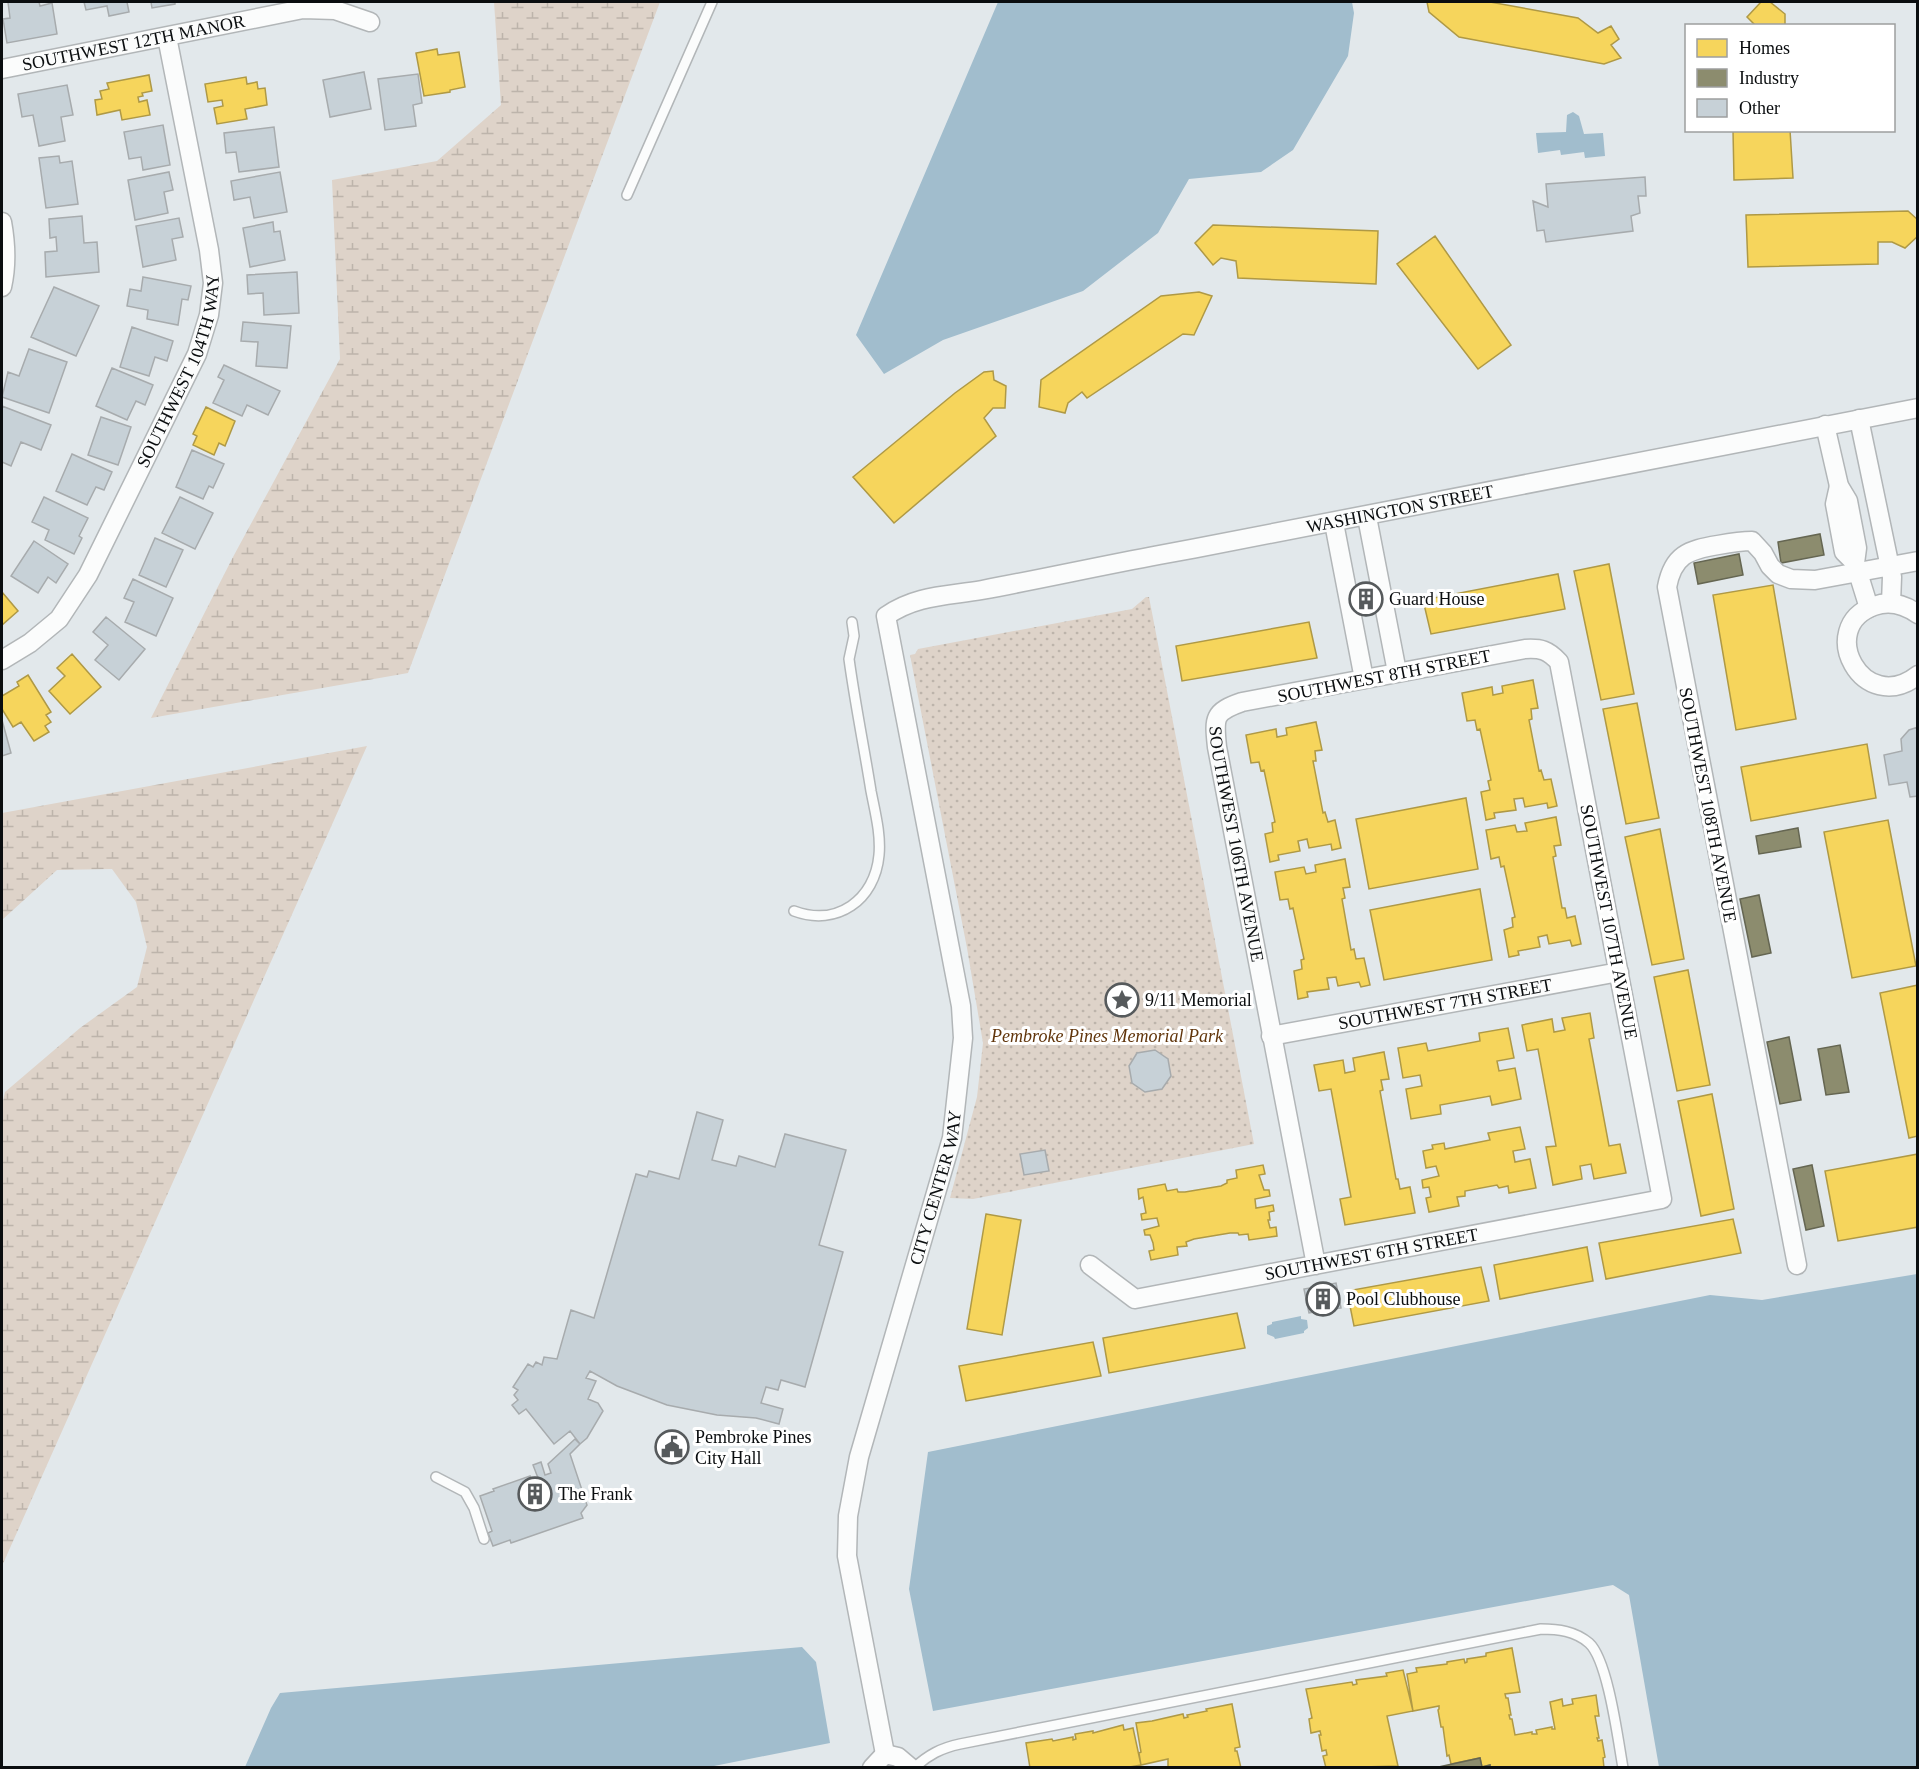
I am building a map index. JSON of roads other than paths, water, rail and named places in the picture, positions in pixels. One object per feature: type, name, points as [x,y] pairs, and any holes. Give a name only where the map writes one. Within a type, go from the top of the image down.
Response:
[{"type":"street","name":"SOUTHWEST 12TH MANOR","points":[[2,69],[303,9],[335,10],[370,22]]},
{"type":"street","name":"SOUTHWEST 104TH WAY","points":[[2,659],[30,643],[58,619],[88,575],[197,354],[209,315],[213,283],[209,250],[167,37]]},
{"type":"street","points":[[2,222],[6,263],[2,287]]},
{"type":"street","name":"WASHINGTON STREET","points":[[886,616],[915,600],[982,590],[1367,517],[1917,408]]},
{"type":"street","points":[[1859,419],[1875,496],[1869,567],[1869,608]]},
{"type":"street","points":[[1825,425],[1844,494]]},
{"type":"street","points":[[1844,494],[1875,496]]},
{"type":"street","points":[[1844,494],[1835,504],[1844,552],[1892,577],[1891,603]]},
{"type":"street","points":[[1367,517],[1396,672]]},
{"type":"street","points":[[1334,523],[1364,679]]},
{"type":"street","name":"SOUTHWEST 108TH AVENUE","points":[[1797,1265],[1667,587],[1676,562],[1685,554],[1697,548],[1740,541],[1752,541],[1778,574],[1791,579],[1815,580],[1869,567]]},
{"type":"street","points":[[1869,567],[1917,561]]},
{"type":"street","points":[[1917,614],[1905,606],[1891,603],[1869,608],[1858,616],[1850,628],[1847,641],[1848,655],[1854,668],[1876,685],[1890,686],[1904,683],[1917,675]]},
{"type":"street","points":[[1352,619],[1385,614]]},
{"type":"street","name":"CITY CENTER WAY","points":[[885,1754],[847,1556],[848,1516],[859,1457],[952,1138],[963,1030],[961,1006],[886,616]]},
{"type":"street","name":"SOUTHWEST 8TH STREET","points":[[1223,710],[1242,702],[1396,672],[1525,649],[1546,650]]},
{"type":"street","name":"SOUTHWEST 107TH AVENUE","points":[[1546,650],[1559,662],[1662,1199]]},
{"type":"street","name":"SOUTHWEST 106TH AVENUE","points":[[1223,710],[1215,727],[1217,747],[1316,1264]]},
{"type":"street","name":"SOUTHWEST 7TH STREET","points":[[1271,1036],[1619,972]]},
{"type":"street","name":"SOUTHWEST 6TH STREET","points":[[1090,1265],[1135,1299],[1662,1199]]},
{"type":"street","points":[[872,1767],[885,1754],[898,1757],[913,1767]]},
{"type":"lane","points":[[627,195],[712,2]]},
{"type":"lane","points":[[794,910],[808,915],[828,915],[850,908],[861,899],[870,884],[879,858],[876,819],[849,659],[855,636],[852,622]]},
{"type":"lane","points":[[436,1477],[465,1492],[474,1508],[484,1539]]},
{"type":"lane","points":[[913,1767],[927,1756],[960,1744],[1541,1629],[1561,1629],[1589,1643],[1597,1653],[1604,1672],[1623,1767]]},
{"type":"water","points":[[998,2],[1352,2],[1354,13],[1348,56],[1293,150],[1261,172],[1189,179],[1158,233],[1083,291],[943,340],[884,374],[856,335]]},
{"type":"water","points":[[1573,112],[1579,116],[1584,134],[1603,133],[1605,156],[1585,158],[1584,152],[1561,155],[1560,150],[1538,153],[1536,133],[1566,132],[1567,115]]},
{"type":"water","points":[[1917,1274],[1917,1767],[1659,1767],[1629,1595],[1613,1585],[933,1711],[909,1589],[928,1452],[1710,1295],[1762,1300]]},
{"type":"water","points":[[1301,1316],[1301,1319],[1307,1320],[1308,1328],[1304,1333],[1275,1339],[1267,1334],[1267,1326],[1272,1322]]},
{"type":"water","points":[[802,1647],[816,1662],[830,1743],[704,1768],[245,1767],[280,1693]]},
{"type":"place","name":"Guard House","points":[[1366,599]]},
{"type":"place","name":"9/11 Memorial","points":[[1122,1000]]},
{"type":"place","name":"Pool Clubhouse","points":[[1323,1299]]},
{"type":"place","name":"Pembroke Pines City Hall","points":[[672,1447]]},
{"type":"place","name":"The Frank","points":[[535,1494]]},
{"type":"park label","name":"Pembroke Pines Memorial Park","points":[[1107,1036]]}]
